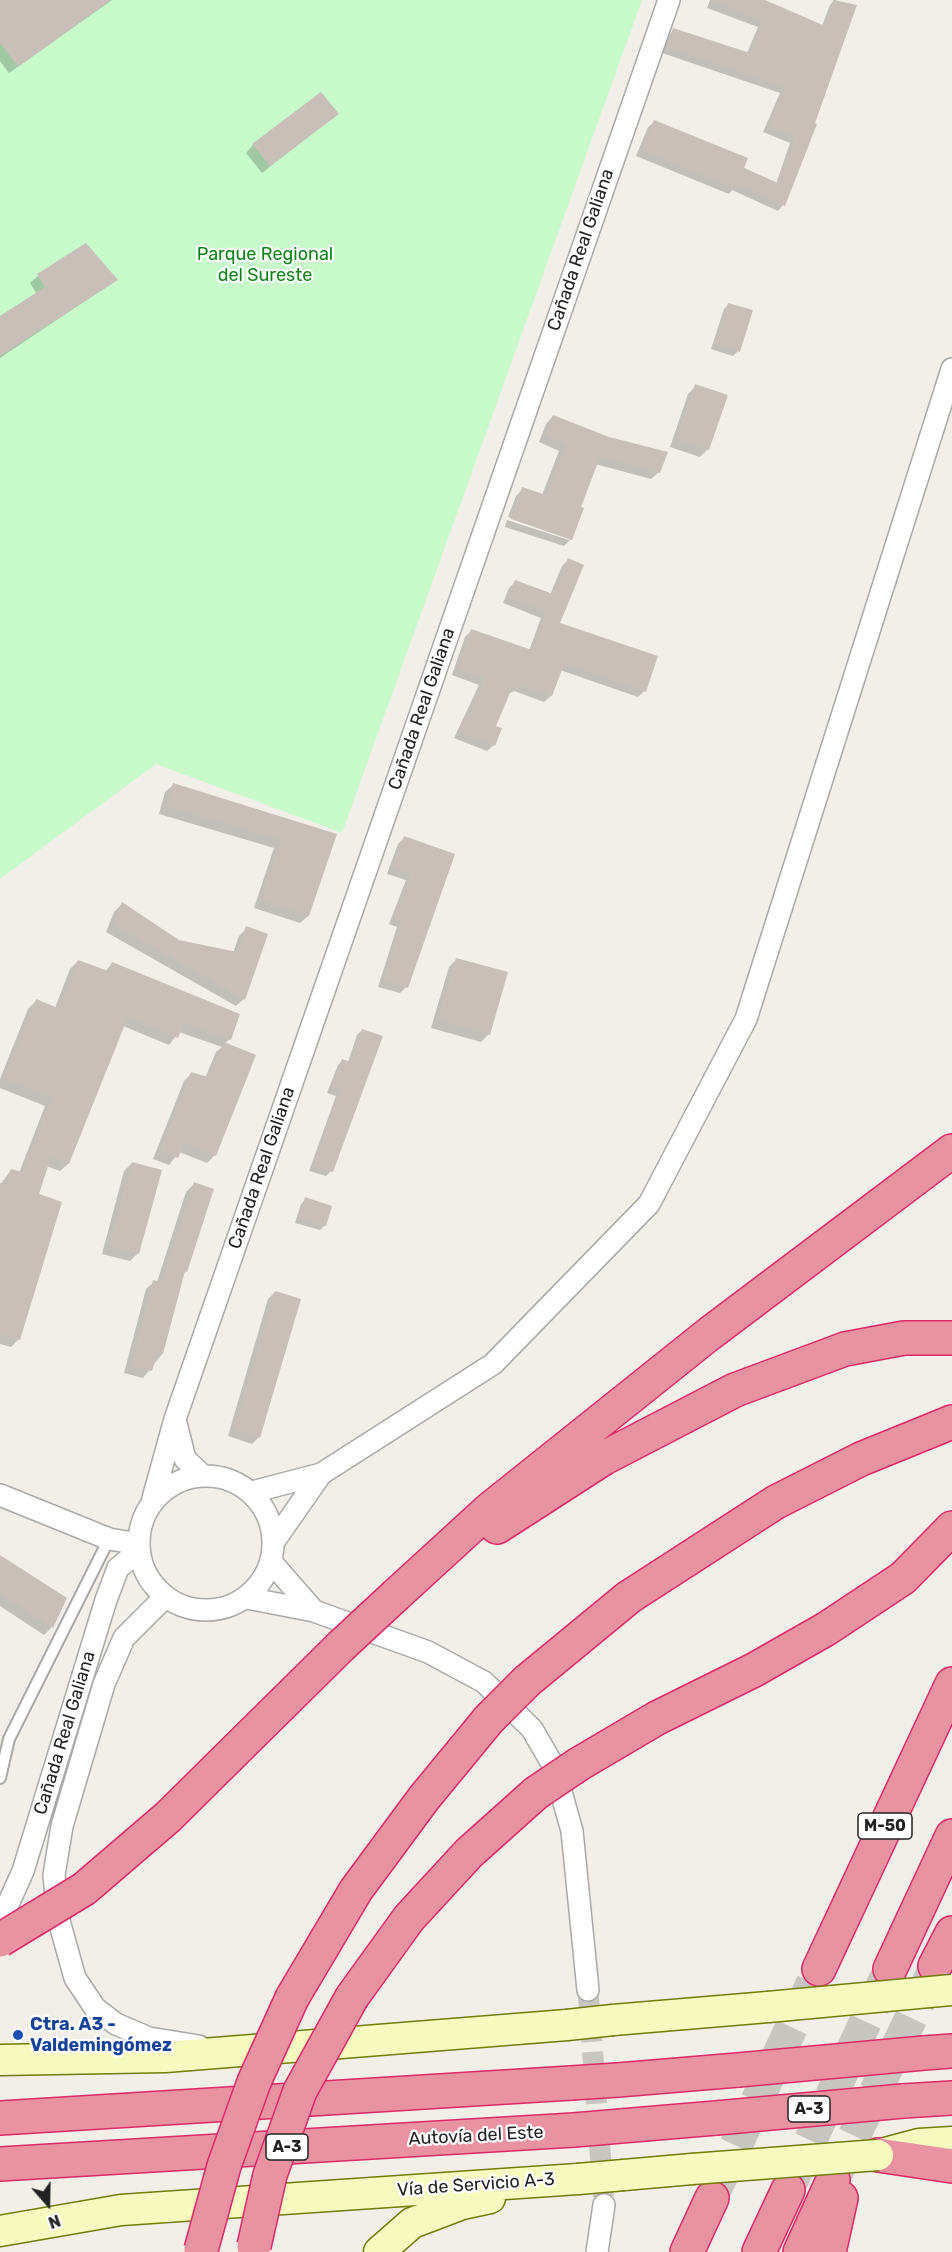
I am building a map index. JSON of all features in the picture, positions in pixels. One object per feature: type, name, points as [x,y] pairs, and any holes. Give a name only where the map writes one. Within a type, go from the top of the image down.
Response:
[{"type":"highway","points":[[0,1940],[84,1888],[168,1817],[341,1646],[490,1509],[709,1334],[952,1151]]},
{"type":"highway","points":[[396,1595],[604,1458],[735,1390],[845,1349],[904,1338],[952,1338]]},
{"type":"highway","points":[[201,2251],[224,2166],[254,2082],[292,1998],[356,1890],[424,1798],[489,1719],[527,1681],[629,1597],[776,1502],[861,1460],[952,1422]]},
{"type":"highway","points":[[254,2249],[270,2175],[300,2091],[352,1997],[409,1918],[469,1853],[536,1793],[579,1764],[657,1718],[754,1670],[826,1629],[903,1578],[952,1528]]},
{"type":"highway","name":"M-50","points":[[819,1969],[952,1684]]},
{"type":"highway","points":[[890,1969],[952,1836]]},
{"type":"highway","points":[[944,1978],[952,1933]]},
{"type":"highway","points":[[0,2118],[618,2080],[938,2052]]},
{"type":"highway","name":"Autovía del Este","points":[[0,2164],[574,2130],[903,2100],[952,2098]]},
{"type":"highway","points":[[878,2155],[952,2166]]},
{"type":"highway","points":[[800,2252],[838,2182],[829,2252]]},
{"type":"highway","points":[[759,2252],[788,2190]]},
{"type":"highway","points":[[687,2252],[712,2198]]},
{"type":"main road","points":[[0,2060],[165,2057],[226,2050],[567,2025],[768,2007],[944,1978]]},
{"type":"main road","name":"Vía de Servicio A-3","points":[[0,2231],[121,2210],[578,2179],[878,2155],[919,2144],[952,2142]]},
{"type":"main road","points":[[379,2252],[412,2223],[462,2204],[578,2179]]},
{"type":"street","name":"Cañada Real Galiana","points":[[152,1503],[175,1419],[669,0]]},
{"type":"street","points":[[252,1492],[321,1474],[493,1364],[649,1204],[746,1019],[952,369]]},
{"type":"street","points":[[175,1419],[185,1459],[202,1475]]},
{"type":"street","points":[[275,1540],[321,1474]]},
{"type":"street","points":[[202,1475],[220,1476],[237,1482],[252,1492],[268,1514],[275,1540],[272,1563],[262,1582],[247,1598],[231,1606],[206,1610],[180,1606],[152,1584],[143,1568],[139,1547],[144,1517],[152,1503],[166,1489],[183,1479],[202,1475]]},
{"type":"street","points":[[0,1495],[109,1539],[139,1547]]},
{"type":"street","name":"Cañada Real Galiana","points":[[0,1922],[23,1871],[106,1600],[118,1568],[139,1547]]},
{"type":"street","points":[[272,1563],[314,1611]]},
{"type":"street","name":"Cañada Real Galiana","points":[[165,1596],[124,1638],[104,1684],[62,1826],[54,1875],[58,1917],[75,1978],[95,2008],[116,2024],[149,2038],[226,2050]]},
{"type":"street","points":[[247,1598],[314,1611],[428,1652],[484,1682],[532,1729],[554,1767],[572,1831],[588,1990]]},
{"type":"street","points":[[597,2252],[604,2205]]},
{"type":"lane","points":[[0,1778],[9,1739],[109,1539]]},
{"type":"green space","name":"Parque Regional del Sureste","points":[[0,0],[642,0],[342,833],[156,764],[0,879]]},
{"type":"building","points":[[0,0],[111,0],[18,67],[0,43]]},
{"type":"building","points":[[710,0],[765,0],[825,26],[834,0],[857,5],[815,123],[817,124],[785,206],[738,185],[736,189],[641,150],[654,120],[748,158],[744,168],[778,183],[795,137],[768,126],[785,88],[667,47],[673,28],[750,53],[762,21]]},
{"type":"building","points":[[321,92],[339,114],[270,166],[252,144]]},
{"type":"building","points":[[86,243],[118,280],[0,356],[0,316],[45,287],[37,274]]},
{"type":"building","points":[[728,303],[753,310],[740,352],[715,344]]},
{"type":"building","points":[[695,384],[728,395],[709,450],[677,439]]},
{"type":"building","points":[[553,415],[609,437],[668,452],[660,473],[600,457],[581,507],[584,508],[572,540],[511,519],[522,487],[546,495],[566,444],[545,435]]},
{"type":"building","points":[[568,558],[584,565],[560,623],[658,656],[646,692],[564,664],[552,696],[519,685],[518,690],[512,688],[496,726],[502,728],[495,746],[459,732],[466,714],[470,715],[484,678],[457,669],[471,629],[532,650],[546,612],[508,597],[515,580],[553,594]]},
{"type":"building","points":[[173,783],[337,834],[309,916],[260,900],[281,840],[166,806]]},
{"type":"building","points":[[404,836],[455,854],[408,988],[383,981],[402,921],[394,918],[411,874],[392,868]]},
{"type":"building","points":[[122,902],[179,940],[237,952],[246,926],[268,934],[245,1000],[113,924]]},
{"type":"building","points":[[456,958],[508,972],[490,1035],[438,1020]]},
{"type":"building","points":[[78,960],[108,971],[112,962],[240,1014],[231,1040],[184,1023],[178,1038],[128,1017],[69,1164],[51,1157],[39,1194],[62,1202],[20,1340],[0,1334],[0,1183],[6,1185],[11,1169],[22,1172],[52,1098],[3,1079],[36,999],[58,1008]]},
{"type":"building","points":[[362,1029],[383,1036],[333,1172],[313,1166],[340,1091],[331,1088],[342,1059],[350,1062]]},
{"type":"building","points":[[224,1042],[256,1055],[216,1156],[184,1143],[178,1158],[160,1151],[191,1072],[208,1077]]},
{"type":"building","points":[[132,1162],[162,1170],[139,1254],[109,1246]]},
{"type":"building","points":[[194,1182],[214,1189],[187,1272],[185,1271],[163,1354],[157,1354],[152,1371],[131,1366],[153,1280],[161,1282]]},
{"type":"building","points":[[305,1197],[332,1206],[326,1226],[299,1218]]},
{"type":"building","points":[[275,1291],[301,1299],[260,1438],[234,1429]]},
{"type":"building","points":[[0,1555],[67,1598],[53,1628],[0,1593]]},
{"type":"tunnel","points":[[833,2180],[935,1968]]},
{"type":"tunnel","points":[[715,2190],[819,1969]]},
{"type":"tunnel","points":[[790,2185],[889,1971]]},
{"type":"tunnel","points":[[588,1990],[604,2205]]},
{"type":"place","name":"Ctra. A3 - Valdemingómez","points":[[18,2035]]}]
